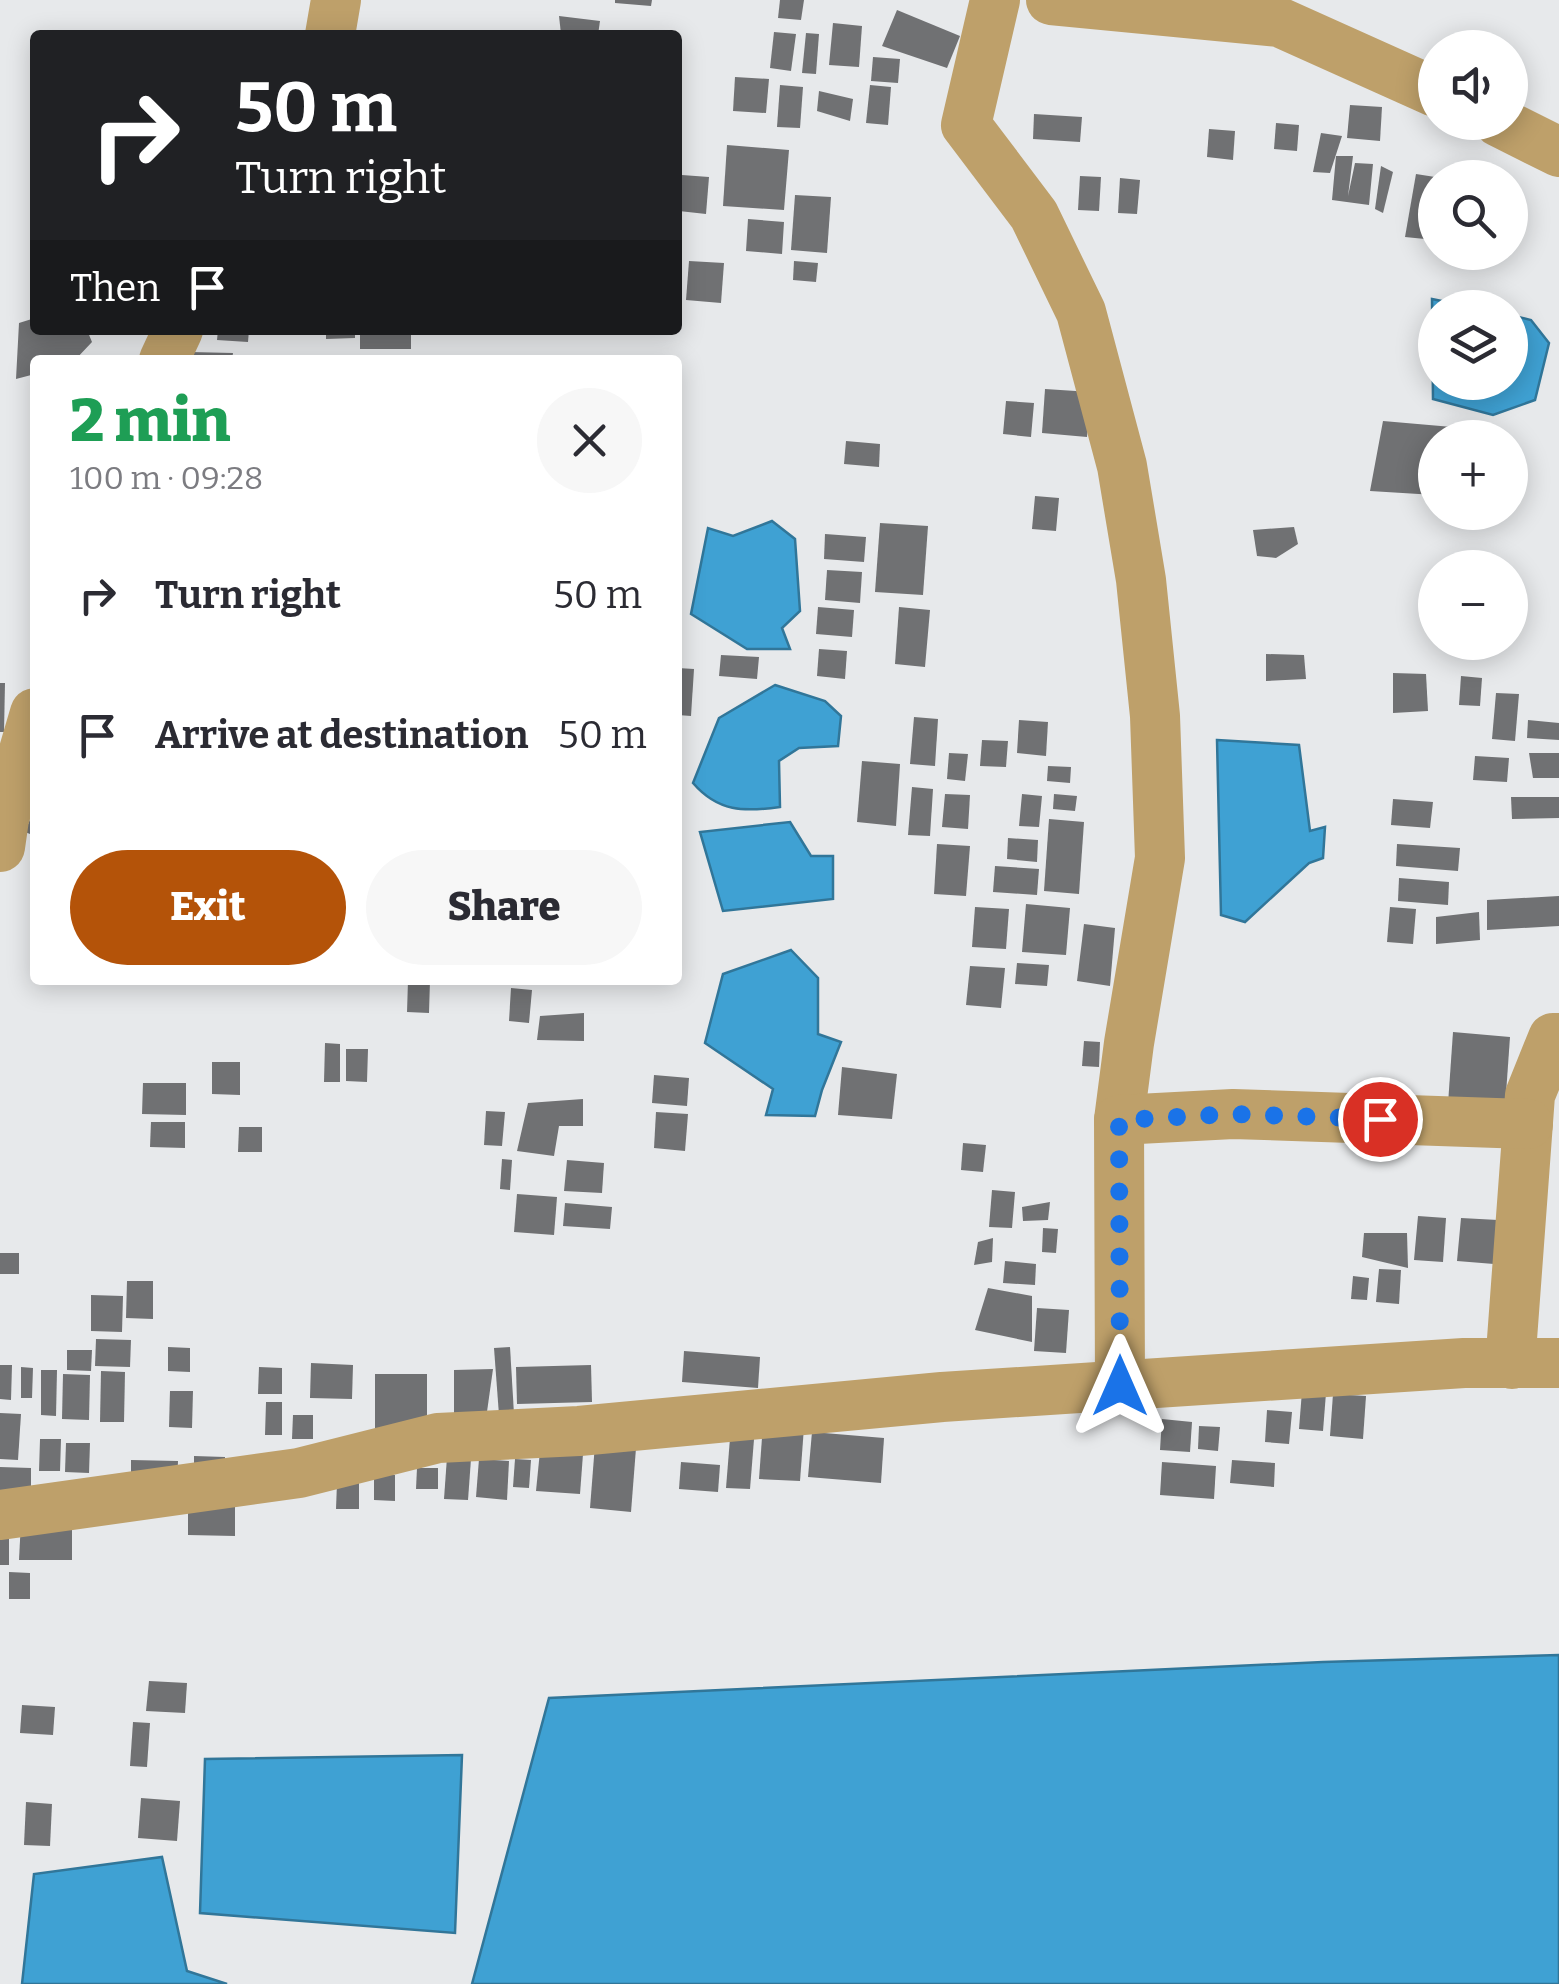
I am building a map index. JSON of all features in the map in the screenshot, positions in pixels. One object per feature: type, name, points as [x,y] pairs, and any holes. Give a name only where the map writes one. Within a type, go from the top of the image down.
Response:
[{"type":"street","points":[[331,30],[336,0]]},
{"type":"street","points":[[995,0],[966,125],[1034,215],[1081,312],[1122,466],[1141,580],[1155,716],[1160,858],[1119,1120],[1120,1386]]},
{"type":"street","points":[[1051,0],[1284,11],[1418,83]]},
{"type":"street","points":[[1528,136],[1559,152]]},
{"type":"street","points":[[0,847],[4,819],[30,730]]},
{"type":"street","points":[[1536,1364],[1512,1340],[1530,1096],[1557,1037]]},
{"type":"street","points":[[1119,1120],[1233,1114],[1528,1124]]},
{"type":"street","points":[[0,1515],[299,1473],[438,1438],[579,1431],[942,1397],[1464,1363],[1536,1364]]},
{"type":"water","points":[[1528,319],[1531,320],[1549,343],[1535,400],[1493,415],[1437,400],[1528,400]]},
{"type":"water","points":[[772,521],[795,539],[800,611],[782,628],[790,649],[747,649],[691,614],[708,528],[733,536]]},
{"type":"water","points":[[775,685],[825,701],[841,716],[838,746],[799,748],[779,761],[780,807],[743,809],[722,805],[693,783],[719,718]]},
{"type":"water","points":[[1217,740],[1299,745],[1310,831],[1325,827],[1323,858],[1309,863],[1245,922],[1221,915]]},
{"type":"water","points":[[790,822],[811,856],[833,856],[833,899],[723,911],[700,832]]},
{"type":"water","points":[[791,950],[818,978],[818,1034],[841,1042],[815,1116],[766,1115],[773,1089],[705,1043],[723,974]]},
{"type":"water","points":[[1559,1655],[1559,1984],[472,1984],[549,1698],[1323,1662]]},
{"type":"water","points":[[462,1755],[455,1933],[200,1913],[205,1759]]},
{"type":"water","points":[[162,1857],[187,1971],[227,1984],[22,1984],[34,1874]]},
{"type":"building","points":[[615,0],[652,0],[651,6]]},
{"type":"building","points":[[780,0],[804,0],[801,20],[778,18]]},
{"type":"building","points":[[897,10],[960,36],[947,68],[882,46]]},
{"type":"building","points":[[559,16],[600,21],[599,30],[561,30]]},
{"type":"building","points":[[833,23],[862,26],[859,67],[829,65]]},
{"type":"building","points":[[774,32],[796,34],[791,71],[770,68]]},
{"type":"building","points":[[806,33],[819,34],[816,74],[802,73]]},
{"type":"building","points":[[873,57],[900,59],[898,83],[871,81]]},
{"type":"building","points":[[735,77],[769,79],[766,113],[733,111]]},
{"type":"building","points":[[780,85],[803,87],[800,128],[777,127]]},
{"type":"building","points":[[870,85],[891,87],[888,125],[866,123]]},
{"type":"building","points":[[819,91],[853,99],[850,121],[817,111]]},
{"type":"building","points":[[1350,105],[1382,107],[1380,141],[1347,138]]},
{"type":"building","points":[[1034,114],[1082,117],[1080,142],[1033,139]]},
{"type":"building","points":[[1276,123],[1299,125],[1297,151],[1274,149]]},
{"type":"building","points":[[1209,129],[1235,131],[1233,160],[1207,157]]},
{"type":"building","points":[[1321,133],[1342,136],[1330,173],[1313,172]]},
{"type":"building","points":[[727,145],[789,150],[784,210],[723,206]]},
{"type":"building","points":[[1336,156],[1353,156],[1348,196],[1355,163],[1373,164],[1369,205],[1332,200]]},
{"type":"building","points":[[1381,166],[1393,172],[1383,213],[1375,209]]},
{"type":"building","points":[[1416,174],[1418,174],[1418,238],[1405,237]]},
{"type":"building","points":[[682,175],[709,177],[706,214],[682,211]]},
{"type":"building","points":[[1080,176],[1101,177],[1099,211],[1078,210]]},
{"type":"building","points":[[1120,178],[1140,180],[1137,214],[1118,213]]},
{"type":"building","points":[[795,195],[831,197],[827,253],[791,250]]},
{"type":"building","points":[[748,219],[784,222],[782,254],[746,251]]},
{"type":"building","points":[[689,261],[724,263],[721,303],[686,300]]},
{"type":"building","points":[[794,261],[818,263],[816,282],[793,280]]},
{"type":"building","points":[[30,320],[30,335],[89,335],[92,342],[80,355],[30,355],[30,375],[16,379],[19,323]]},
{"type":"building","points":[[218,335],[249,335],[248,342],[217,340]]},
{"type":"building","points":[[326,335],[355,335],[355,338],[326,339]]},
{"type":"building","points":[[360,335],[411,335],[411,349],[360,349]]},
{"type":"building","points":[[190,352],[233,353],[233,355],[190,355]]},
{"type":"building","points":[[1045,389],[1091,392],[1087,437],[1042,433]]},
{"type":"building","points":[[1006,401],[1034,403],[1031,437],[1003,434]]},
{"type":"building","points":[[1383,421],[1418,424],[1418,494],[1370,491]]},
{"type":"building","points":[[846,441],[880,444],[879,467],[844,464]]},
{"type":"building","points":[[1035,496],[1059,498],[1056,531],[1032,529]]},
{"type":"building","points":[[880,523],[928,526],[923,595],[875,592]]},
{"type":"building","points":[[1294,527],[1298,544],[1276,558],[1257,556],[1253,530]]},
{"type":"building","points":[[825,534],[866,537],[864,562],[824,559]]},
{"type":"building","points":[[827,570],[862,572],[860,603],[825,600]]},
{"type":"building","points":[[818,607],[854,610],[852,637],[816,634]]},
{"type":"building","points":[[899,607],[930,610],[925,667],[895,664]]},
{"type":"building","points":[[819,649],[847,651],[845,679],[817,676]]},
{"type":"building","points":[[1266,654],[1304,655],[1306,679],[1266,681]]},
{"type":"building","points":[[721,655],[759,657],[757,679],[719,676]]},
{"type":"building","points":[[682,668],[694,669],[691,716],[682,715]]},
{"type":"building","points":[[1393,673],[1426,674],[1428,711],[1393,713]]},
{"type":"building","points":[[1461,676],[1482,678],[1480,706],[1459,705]]},
{"type":"building","points":[[0,683],[5,683],[4,732],[0,732]]},
{"type":"building","points":[[1496,693],[1519,694],[1515,741],[1492,739]]},
{"type":"building","points":[[914,717],[938,719],[935,766],[910,764]]},
{"type":"building","points":[[1019,720],[1048,722],[1046,756],[1017,753]]},
{"type":"building","points":[[1528,720],[1559,723],[1559,740],[1527,738]]},
{"type":"building","points":[[982,740],[1008,741],[1006,767],[980,766]]},
{"type":"building","points":[[949,753],[968,754],[965,781],[947,779]]},
{"type":"building","points":[[1529,753],[1559,753],[1559,778],[1533,778]]},
{"type":"building","points":[[1475,756],[1509,758],[1507,782],[1473,780]]},
{"type":"building","points":[[862,761],[900,764],[896,826],[857,822]]},
{"type":"building","points":[[1048,766],[1071,767],[1070,783],[1047,781]]},
{"type":"building","points":[[912,787],[933,789],[930,836],[908,835]]},
{"type":"building","points":[[945,794],[970,795],[968,829],[942,827]]},
{"type":"building","points":[[1022,794],[1042,796],[1039,827],[1019,826]]},
{"type":"building","points":[[1054,794],[1077,796],[1075,811],[1053,809]]},
{"type":"building","points":[[1511,797],[1559,797],[1559,818],[1512,819]]},
{"type":"building","points":[[1393,799],[1433,802],[1430,828],[1391,825]]},
{"type":"building","points":[[1049,819],[1084,822],[1079,894],[1044,891]]},
{"type":"building","points":[[1008,838],[1038,840],[1037,862],[1007,859]]},
{"type":"building","points":[[937,844],[970,846],[966,896],[934,894]]},
{"type":"building","points":[[1397,844],[1460,848],[1458,871],[1396,866]]},
{"type":"building","points":[[995,866],[1039,869],[1037,895],[993,892]]},
{"type":"building","points":[[1399,878],[1449,882],[1448,905],[1398,901]]},
{"type":"building","points":[[1559,896],[1559,926],[1487,930],[1487,900]]},
{"type":"building","points":[[1026,904],[1070,908],[1066,955],[1022,952]]},
{"type":"building","points":[[975,907],[1009,909],[1006,949],[972,947]]},
{"type":"building","points":[[1390,907],[1416,909],[1413,944],[1387,942]]},
{"type":"building","points":[[1479,912],[1480,940],[1436,944],[1436,917]]},
{"type":"building","points":[[1084,924],[1115,928],[1110,986],[1077,981]]},
{"type":"building","points":[[1017,963],[1049,965],[1047,986],[1015,984]]},
{"type":"building","points":[[970,966],[1005,968],[1001,1008],[966,1005]]},
{"type":"building","points":[[408,985],[430,985],[429,1013],[407,1012]]},
{"type":"building","points":[[511,988],[532,990],[529,1023],[509,1021]]},
{"type":"building","points":[[584,1013],[584,1041],[537,1040],[540,1016]]},
{"type":"building","points":[[1453,1032],[1510,1037],[1505,1108],[1448,1104]]},
{"type":"building","points":[[1084,1041],[1100,1042],[1099,1067],[1082,1066]]},
{"type":"building","points":[[325,1043],[340,1044],[340,1082],[324,1082]]},
{"type":"building","points":[[346,1049],[368,1049],[367,1082],[346,1081]]},
{"type":"building","points":[[212,1062],[240,1062],[240,1095],[212,1094]]},
{"type":"building","points":[[842,1067],[897,1074],[892,1119],[838,1115]]},
{"type":"building","points":[[654,1075],[689,1078],[687,1106],[652,1103]]},
{"type":"building","points":[[143,1083],[186,1083],[186,1115],[142,1114]]},
{"type":"building","points":[[583,1099],[583,1126],[559,1126],[554,1156],[517,1151],[528,1103]]},
{"type":"building","points":[[486,1111],[505,1112],[502,1146],[484,1145]]},
{"type":"building","points":[[656,1112],[688,1114],[685,1151],[654,1148]]},
{"type":"building","points":[[151,1122],[185,1122],[185,1148],[150,1147]]},
{"type":"building","points":[[239,1127],[262,1127],[262,1152],[238,1152]]},
{"type":"building","points":[[963,1143],[986,1145],[983,1172],[961,1170]]},
{"type":"building","points":[[502,1159],[512,1160],[510,1190],[500,1189]]},
{"type":"building","points":[[567,1160],[604,1163],[602,1193],[564,1191]]},
{"type":"building","points":[[992,1190],[1015,1192],[1012,1228],[989,1227]]},
{"type":"building","points":[[517,1194],[557,1197],[554,1235],[514,1232]]},
{"type":"building","points":[[1050,1202],[1048,1220],[1023,1221],[1022,1207]]},
{"type":"building","points":[[565,1203],[612,1207],[610,1229],[563,1226]]},
{"type":"building","points":[[1418,1216],[1446,1218],[1443,1262],[1414,1260]]},
{"type":"building","points":[[1461,1218],[1498,1220],[1494,1264],[1457,1261]]},
{"type":"building","points":[[1043,1228],[1058,1229],[1056,1253],[1042,1252]]},
{"type":"building","points":[[1364,1233],[1407,1233],[1408,1268],[1362,1257]]},
{"type":"building","points":[[993,1238],[992,1262],[974,1265],[978,1242]]},
{"type":"building","points":[[0,1253],[19,1253],[19,1274],[0,1274]]},
{"type":"building","points":[[1005,1261],[1036,1264],[1035,1285],[1003,1283]]},
{"type":"building","points":[[1379,1269],[1401,1270],[1399,1304],[1376,1302]]},
{"type":"building","points":[[1353,1276],[1369,1278],[1367,1300],[1351,1299]]},
{"type":"building","points":[[127,1281],[153,1281],[153,1319],[126,1318]]},
{"type":"building","points":[[988,1288],[1032,1296],[1032,1342],[975,1330]]},
{"type":"building","points":[[91,1295],[123,1296],[122,1332],[91,1331]]},
{"type":"building","points":[[1037,1308],[1069,1310],[1066,1353],[1034,1351]]},
{"type":"building","points":[[96,1339],[131,1340],[130,1367],[95,1366]]},
{"type":"building","points":[[168,1347],[190,1348],[190,1372],[168,1371]]},
{"type":"building","points":[[510,1347],[514,1414],[499,1415],[494,1348]]},
{"type":"building","points":[[67,1350],[92,1350],[91,1371],[67,1370]]},
{"type":"building","points":[[684,1351],[760,1357],[758,1388],[682,1382]]},
{"type":"building","points":[[311,1363],[353,1365],[352,1399],[310,1398]]},
{"type":"building","points":[[0,1365],[12,1365],[11,1400],[0,1399]]},
{"type":"building","points":[[591,1365],[592,1402],[517,1404],[516,1367]]},
{"type":"building","points":[[21,1367],[33,1368],[32,1398],[21,1398]]},
{"type":"building","points":[[259,1367],[282,1368],[282,1394],[258,1394]]},
{"type":"building","points":[[493,1369],[485,1426],[454,1426],[454,1370]]},
{"type":"building","points":[[41,1370],[57,1370],[56,1416],[41,1415]]},
{"type":"building","points":[[101,1371],[125,1372],[124,1422],[100,1422]]},
{"type":"building","points":[[63,1374],[90,1375],[89,1420],[62,1419]]},
{"type":"building","points":[[375,1374],[427,1374],[427,1432],[375,1432]]},
{"type":"building","points":[[170,1391],[193,1391],[192,1428],[169,1427]]},
{"type":"building","points":[[1302,1391],[1326,1393],[1323,1431],[1299,1429]]},
{"type":"building","points":[[1333,1394],[1366,1396],[1363,1439],[1330,1436]]},
{"type":"building","points":[[266,1402],[282,1402],[282,1435],[265,1435]]},
{"type":"building","points":[[1267,1410],[1292,1412],[1289,1444],[1265,1442]]},
{"type":"building","points":[[0,1413],[21,1414],[18,1460],[0,1459]]},
{"type":"building","points":[[293,1415],[313,1415],[313,1439],[292,1439]]},
{"type":"building","points":[[1162,1419],[1192,1422],[1190,1452],[1160,1450]]},
{"type":"building","points":[[763,1424],[804,1427],[800,1481],[759,1479]]},
{"type":"building","points":[[731,1426],[755,1427],[750,1489],[726,1488]]},
{"type":"building","points":[[1199,1426],[1220,1427],[1218,1451],[1198,1449]]},
{"type":"building","points":[[812,1432],[884,1438],[881,1483],[808,1477]]},
{"type":"building","points":[[40,1439],[61,1439],[60,1471],[39,1471]]},
{"type":"building","points":[[66,1443],[90,1443],[89,1473],[65,1472]]},
{"type":"building","points":[[595,1444],[636,1448],[631,1512],[590,1508]]},
{"type":"building","points":[[540,1451],[583,1454],[580,1494],[536,1491]]},
{"type":"building","points":[[194,1456],[225,1457],[225,1474],[194,1473]]},
{"type":"building","points":[[447,1457],[471,1459],[468,1500],[444,1499]]},
{"type":"building","points":[[479,1459],[509,1461],[507,1500],[476,1497]]},
{"type":"building","points":[[515,1459],[531,1460],[529,1488],[513,1487]]},
{"type":"building","points":[[131,1460],[178,1461],[177,1483],[131,1483]]},
{"type":"building","points":[[1232,1460],[1275,1463],[1274,1487],[1230,1483]]},
{"type":"building","points":[[681,1462],[720,1465],[718,1492],[679,1489]]},
{"type":"building","points":[[1162,1462],[1216,1466],[1214,1499],[1160,1495]]},
{"type":"building","points":[[0,1467],[31,1468],[31,1500],[0,1500]]},
{"type":"building","points":[[417,1468],[438,1468],[438,1489],[416,1489]]},
{"type":"building","points":[[374,1475],[395,1475],[395,1501],[374,1500]]},
{"type":"building","points":[[337,1483],[359,1483],[359,1509],[336,1509]]},
{"type":"building","points":[[188,1504],[235,1505],[235,1536],[188,1535]]},
{"type":"building","points":[[21,1521],[72,1522],[72,1560],[19,1560]]},
{"type":"building","points":[[0,1529],[9,1529],[9,1565],[0,1565]]},
{"type":"building","points":[[9,1572],[30,1573],[30,1599],[9,1599]]},
{"type":"building","points":[[149,1681],[187,1683],[185,1713],[146,1711]]},
{"type":"building","points":[[22,1705],[55,1707],[53,1735],[20,1733]]},
{"type":"building","points":[[133,1722],[150,1723],[147,1767],[130,1766]]},
{"type":"building","points":[[141,1798],[180,1801],[177,1841],[138,1838]]},
{"type":"building","points":[[26,1802],[52,1804],[50,1846],[24,1845]]},
{"type":"route","points":[[1120,1386],[1119,1120],[1233,1114],[1380,1119]]}]
